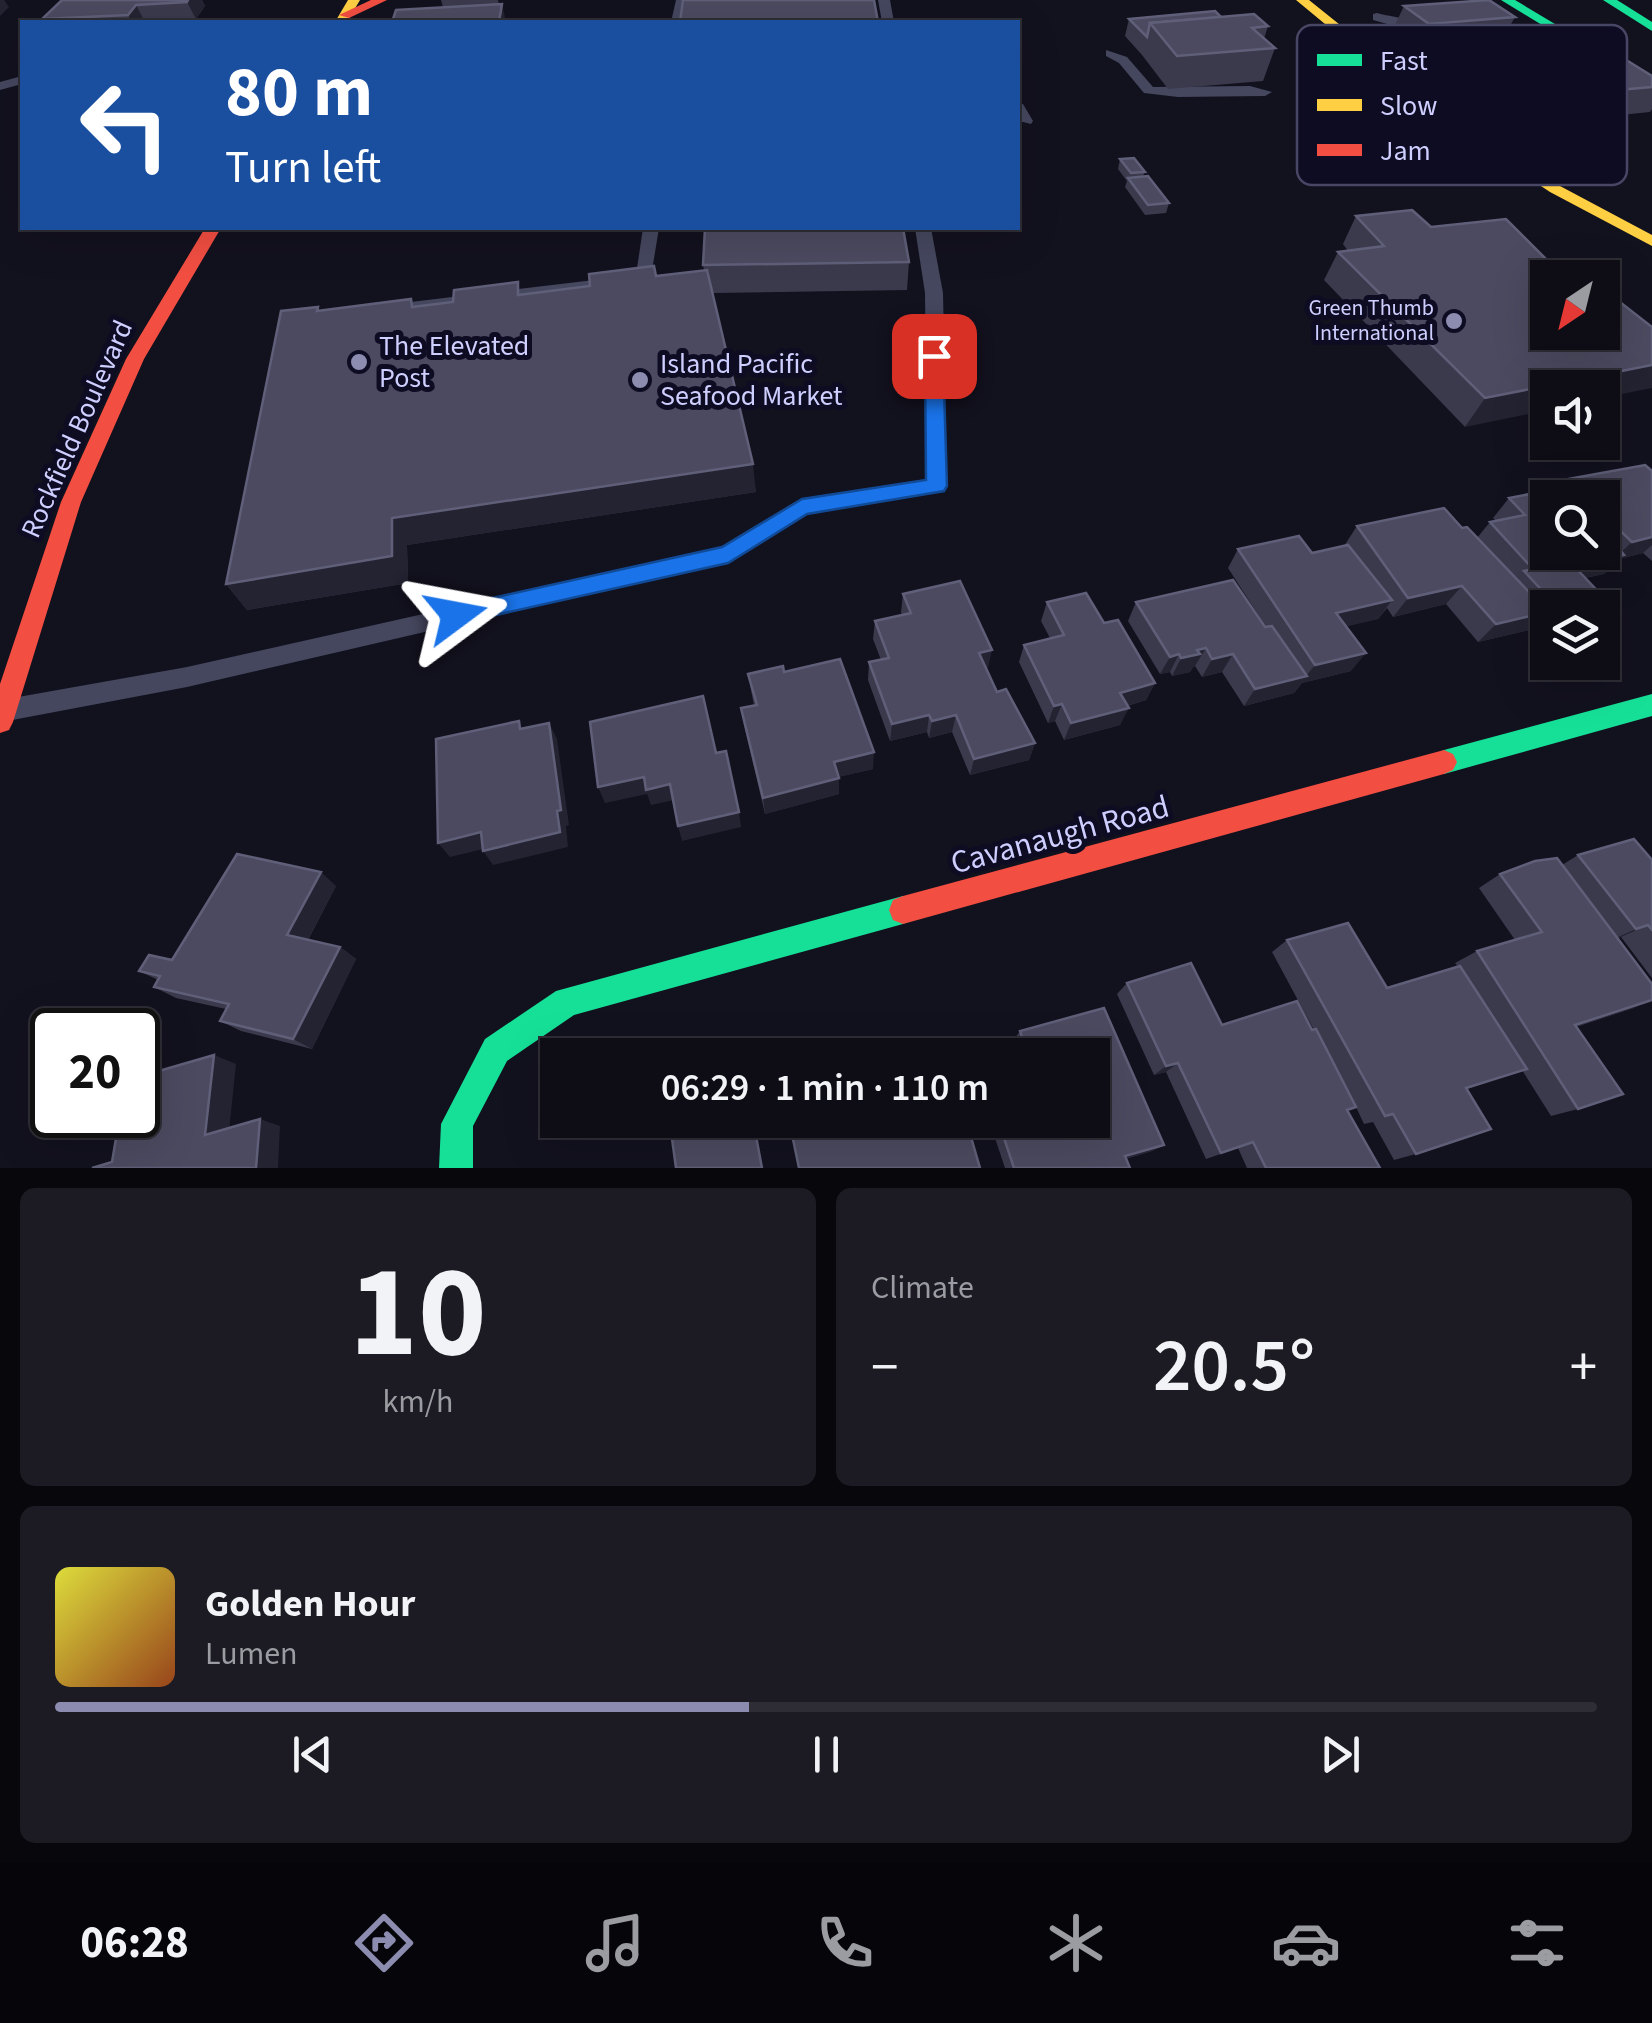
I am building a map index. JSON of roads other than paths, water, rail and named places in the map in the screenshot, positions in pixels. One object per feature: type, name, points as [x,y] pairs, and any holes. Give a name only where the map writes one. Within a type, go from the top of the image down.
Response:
[{"type":"main road","points":[[347,13],[381,0]]},
{"type":"main road","points":[[1302,0],[1333,25]]},
{"type":"main road","points":[[1507,0],[1548,25]]},
{"type":"main road","points":[[1609,0],[1652,26]]},
{"type":"main road","points":[[1627,73],[1652,88]]},
{"type":"main road","points":[[1549,185],[1652,241]]},
{"type":"main road","name":"Rockfield Boulevard","points":[[2,716],[78,486],[136,359],[212,230]]},
{"type":"main road","name":"Cavanaugh Road","points":[[456,1168],[457,1124],[496,1050],[566,1002],[1652,705]]},
{"type":"lane","points":[[1377,17],[1405,25]]},
{"type":"lane","points":[[1462,23],[1498,25]]},
{"type":"lane","points":[[1426,25],[1444,24]]},
{"type":"lane","points":[[1110,53],[1123,60],[1148,90],[1172,93],[1245,88],[1265,92]]},
{"type":"lane","points":[[1020,110],[1026,121]]},
{"type":"lane","points":[[374,312],[644,279],[651,230]]},
{"type":"lane","points":[[2,716],[728,554],[802,506],[937,486],[934,294],[923,230]]},
{"type":"place","name":"Green Thumb International","points":[[1454,321]]},
{"type":"place","name":"The Elevated Post","points":[[359,362]]},
{"type":"place","name":"Island Pacific Seafood Market","points":[[640,380]]}]
